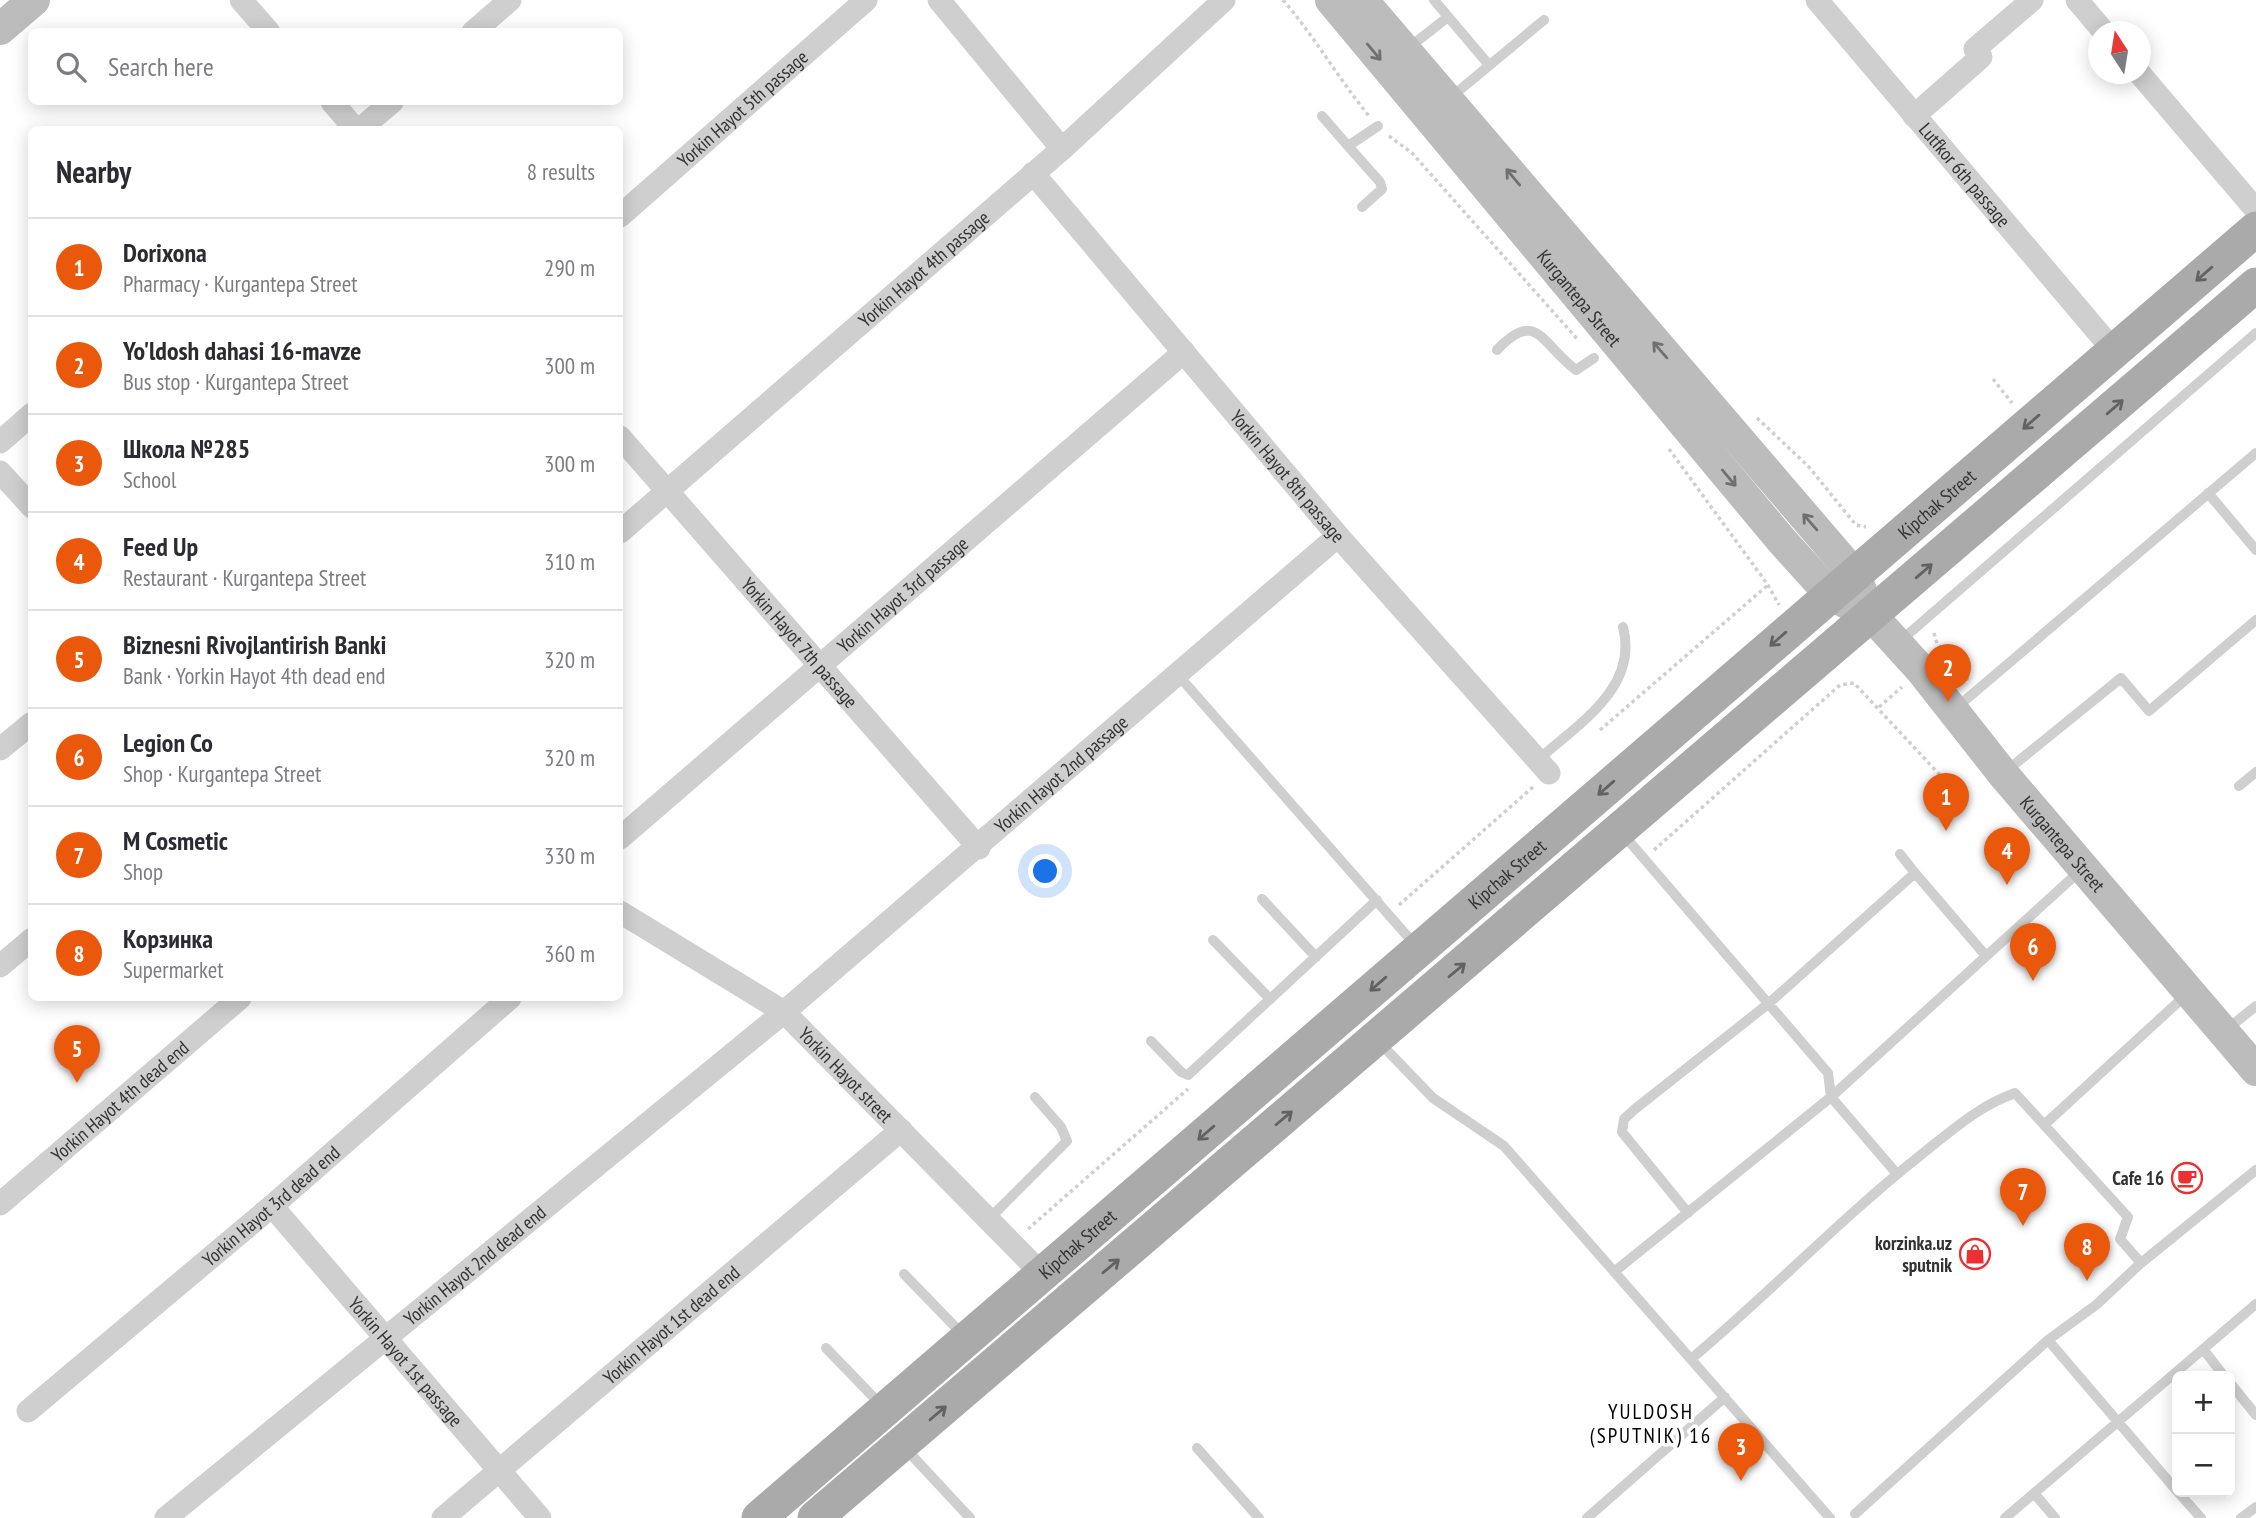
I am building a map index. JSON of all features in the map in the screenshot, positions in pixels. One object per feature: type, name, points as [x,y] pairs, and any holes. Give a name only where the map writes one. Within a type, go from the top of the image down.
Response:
[{"type":"main road","points":[[0,29],[34,0]]},
{"type":"main road","name":"Kurgantepa Street","points":[[1331,0],[1842,584],[1897,644],[1965,700],[2003,774],[2256,1070]]},
{"type":"main road","name":"Kurgantepa Street","points":[[1363,0],[1842,584]]},
{"type":"main road","name":"Kipchak Street","points":[[759,1518],[2256,229]]},
{"type":"main road","name":"Kipchak Street","points":[[815,1518],[2256,285]]},
{"type":"main road","points":[[824,1462],[835,1463],[843,1468],[849,1490]]},
{"type":"street","points":[[241,0],[266,28]]},
{"type":"street","points":[[478,28],[510,0]]},
{"type":"street","name":"Yorkin Hayot 5th passage","points":[[623,213],[866,0]]},
{"type":"street","points":[[939,0],[1062,149]]},
{"type":"street","name":"Yorkin Hayot 4th passage","points":[[623,529],[1062,149],[1224,0]]},
{"type":"street","name":"Lutfkor 6th passage","points":[[1817,0],[2114,351]]},
{"type":"street","points":[[1914,116],[1981,57],[1975,49],[2032,0]]},
{"type":"street","points":[[2077,0],[2095,21]]},
{"type":"street","points":[[2149,84],[2256,210]]},
{"type":"street","points":[[334,105],[354,126]]},
{"type":"street","points":[[363,126],[387,105]]},
{"type":"street","name":"Yorkin Hayot 8th passage","points":[[1033,173],[1338,536],[1544,766]]},
{"type":"street","name":"Yorkin Hayot 3rd passage","points":[[623,835],[1184,352]]},
{"type":"street","points":[[0,442],[28,418]]},
{"type":"street","name":"Yorkin Hayot 7th passage","points":[[623,441],[665,492],[979,848]]},
{"type":"street","points":[[4,485],[28,504]]},
{"type":"street","name":"Yorkin Hayot 2nd passage","points":[[784,1012],[979,848],[1338,536]]},
{"type":"street","points":[[0,749],[28,726]]},
{"type":"street","name":"Yorkin Hayot street","points":[[623,914],[784,1012],[1042,1274]]},
{"type":"street","points":[[0,966],[28,942]]},
{"type":"street","name":"Yorkin Hayot 4th dead end","points":[[0,1204],[237,1001]]},
{"type":"street","name":"Yorkin Hayot 3rd dead end","points":[[29,1411],[272,1206],[507,1001]]},
{"type":"street","name":"Yorkin Hayot 2nd dead end","points":[[166,1518],[784,1012]]},
{"type":"street","name":"Yorkin Hayot 1st dead end","points":[[443,1518],[496,1470],[901,1130]]},
{"type":"street","name":"Yorkin Hayot 1st passage","points":[[272,1206],[496,1470],[540,1518]]},
{"type":"lane","points":[[1434,0],[1489,65]]},
{"type":"lane","points":[[1405,50],[1448,17]]},
{"type":"lane","points":[[1447,100],[1544,20]]},
{"type":"lane","points":[[1322,116],[1380,182],[1382,189],[1362,207]]},
{"type":"lane","points":[[1348,146],[1378,127]]},
{"type":"lane","points":[[1497,350],[1514,332],[1524,328],[1535,331],[1576,370],[1594,358]]},
{"type":"lane","points":[[1897,644],[2256,333]]},
{"type":"lane","points":[[1965,700],[2256,453]]},
{"type":"lane","points":[[2208,493],[2256,550]]},
{"type":"lane","points":[[2003,774],[2121,678],[2149,711],[2256,620]]},
{"type":"lane","points":[[1544,766],[1609,694],[1622,673],[1628,647],[1623,627]]},
{"type":"lane","points":[[1178,675],[1419,949]]},
{"type":"lane","points":[[2239,786],[2256,772]]},
{"type":"lane","points":[[1620,831],[1828,1073],[1831,1097],[1897,1174]]},
{"type":"lane","points":[[1900,854],[1986,956]]},
{"type":"lane","points":[[1614,1272],[1831,1097],[2083,868]]},
{"type":"lane","points":[[1688,1213],[1622,1132],[1624,1119],[1769,1004],[1915,873]]},
{"type":"lane","points":[[1262,899],[1316,957]]},
{"type":"lane","points":[[1151,1041],[1181,1072],[1188,1075],[1377,900]]},
{"type":"lane","points":[[1213,940],[1270,999]]},
{"type":"lane","points":[[2044,1125],[2189,992]]},
{"type":"lane","points":[[2224,1032],[2256,1006]]},
{"type":"lane","points":[[1376,1039],[1433,1098],[1504,1146],[1830,1518]]},
{"type":"lane","points":[[1691,1359],[1763,1299],[1780,1277],[1897,1174],[1986,1104],[2015,1093],[2128,1217],[2120,1239],[2141,1263]]},
{"type":"lane","points":[[988,1220],[1067,1141],[1061,1127],[1035,1097]]},
{"type":"lane","points":[[1855,1514],[2048,1340],[2096,1305],[2141,1263],[2256,1170]]},
{"type":"lane","points":[[904,1274],[967,1339]]},
{"type":"lane","points":[[2006,1518],[2256,1304]]},
{"type":"lane","points":[[2048,1340],[2172,1484]]},
{"type":"lane","points":[[826,1348],[886,1409]]},
{"type":"lane","points":[[2203,1349],[2220,1371]]},
{"type":"lane","points":[[2235,1389],[2256,1415]]},
{"type":"lane","points":[[1587,1518],[1725,1397]]},
{"type":"lane","points":[[902,1444],[970,1518]]},
{"type":"lane","points":[[1197,1448],[1259,1518]]},
{"type":"lane","points":[[2034,1493],[2055,1518]]},
{"type":"lane","points":[[2183,1497],[2201,1518]]},
{"type":"lane","points":[[2241,1518],[2256,1507]]},
{"type":"path","points":[[1283,0],[1318,41],[1334,72],[1378,127],[1412,153],[1594,358]]},
{"type":"path","points":[[1993,379],[2016,407]]},
{"type":"path","points":[[1751,413],[1808,466],[1856,525],[1866,527],[1878,523]]},
{"type":"path","points":[[1665,444],[1768,585],[1783,613]]},
{"type":"path","points":[[1935,610],[1933,630],[1937,644],[1965,700]]},
{"type":"path","points":[[1644,858],[1840,685],[1854,683],[1953,789]]},
{"type":"path","points":[[1878,708],[1903,687]]},
{"type":"place","name":"Yo'ldosh dahasi 16-mavze","points":[[1948,702]]},
{"type":"place","name":"Dorixona","points":[[1946,831]]},
{"type":"place","name":"Feed Up","points":[[2007,885]]},
{"type":"place","name":"Legion Co","points":[[2033,981]]},
{"type":"place","name":"Biznesni Rivojlantirish Banki","points":[[77,1083]]},
{"type":"place","name":"Cafe 16","points":[[2187,1178]]},
{"type":"place","name":"M Cosmetic","points":[[2023,1226]]},
{"type":"place","name":"korzinka.uz sputnik","points":[[1975,1254]]},
{"type":"place","name":"Корзинка","points":[[2087,1281]]},
{"type":"place","name":"Школа №285","points":[[1741,1481]]},
{"type":"district","name":"YULDOSH (SPUTNIK) 16","points":[[1651,1424]]}]
